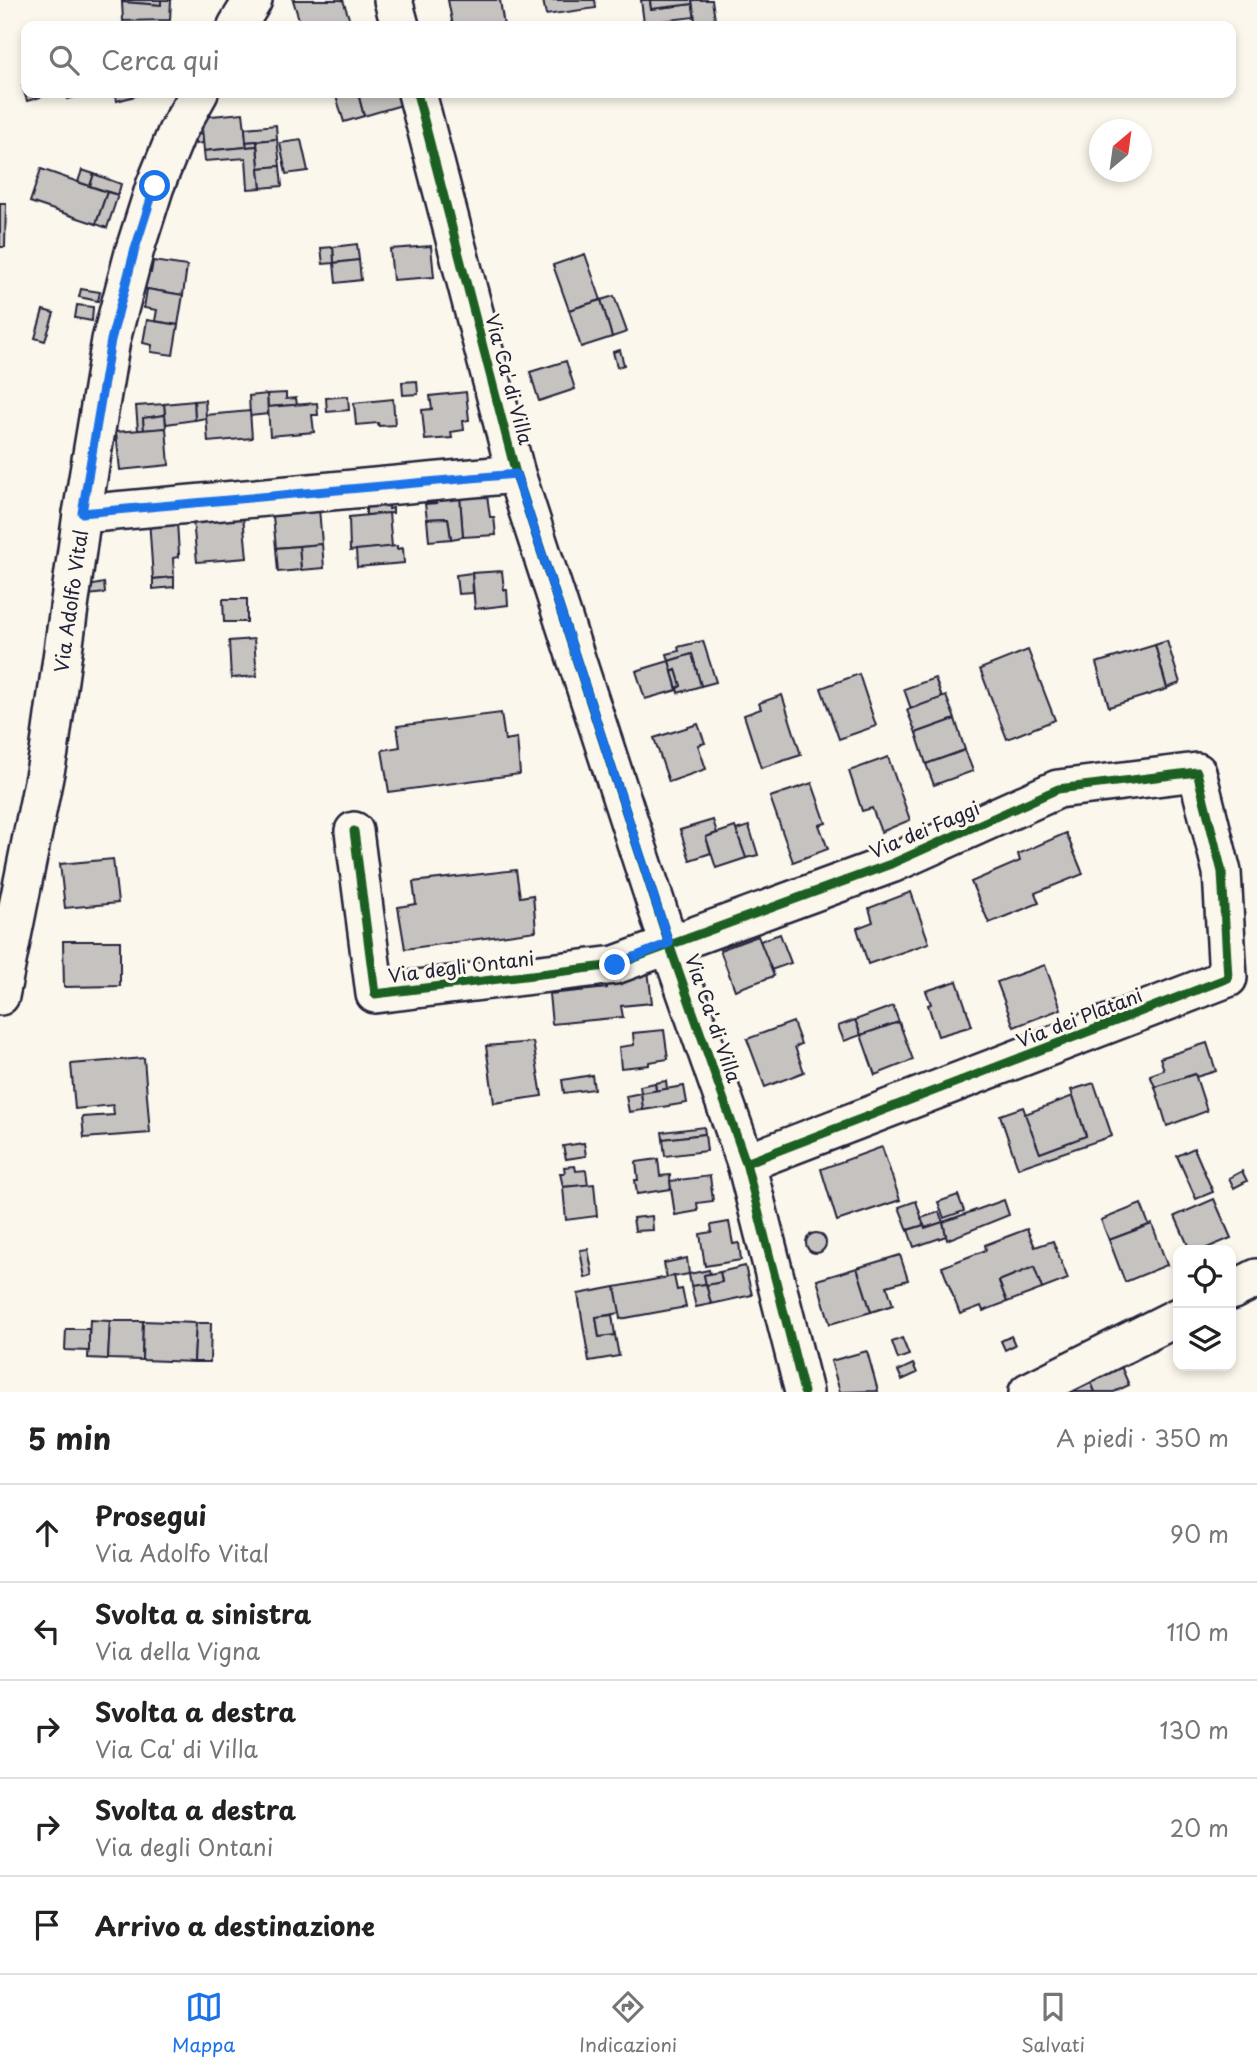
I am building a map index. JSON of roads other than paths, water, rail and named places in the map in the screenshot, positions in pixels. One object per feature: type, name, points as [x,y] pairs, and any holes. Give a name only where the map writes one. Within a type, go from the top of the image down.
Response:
[{"type":"street","points":[[240,21],[254,0]]},
{"type":"street","points":[[393,0],[399,21]]},
{"type":"street","name":"Via Adolfo Vital","points":[[0,996],[49,752],[82,513],[111,340],[155,186],[177,132],[196,98]]},
{"type":"street","name":"Via Ca' di Villa","points":[[418,98],[516,474],[669,943],[746,1163],[804,1392]]},
{"type":"street","points":[[82,513],[516,474]]},
{"type":"street","name":"Via dei Faggi","points":[[669,943],[891,864],[1058,789],[1197,772]]},
{"type":"street","name":"Via dei Platani","points":[[746,1163],[1228,978],[1222,872],[1197,772]]},
{"type":"street","name":"Via degli Ontani","points":[[354,831],[375,994],[615,965],[669,943]]},
{"type":"street","points":[[1236,1288],[1257,1278]]},
{"type":"street","points":[[1028,1392],[1173,1320]]}]
